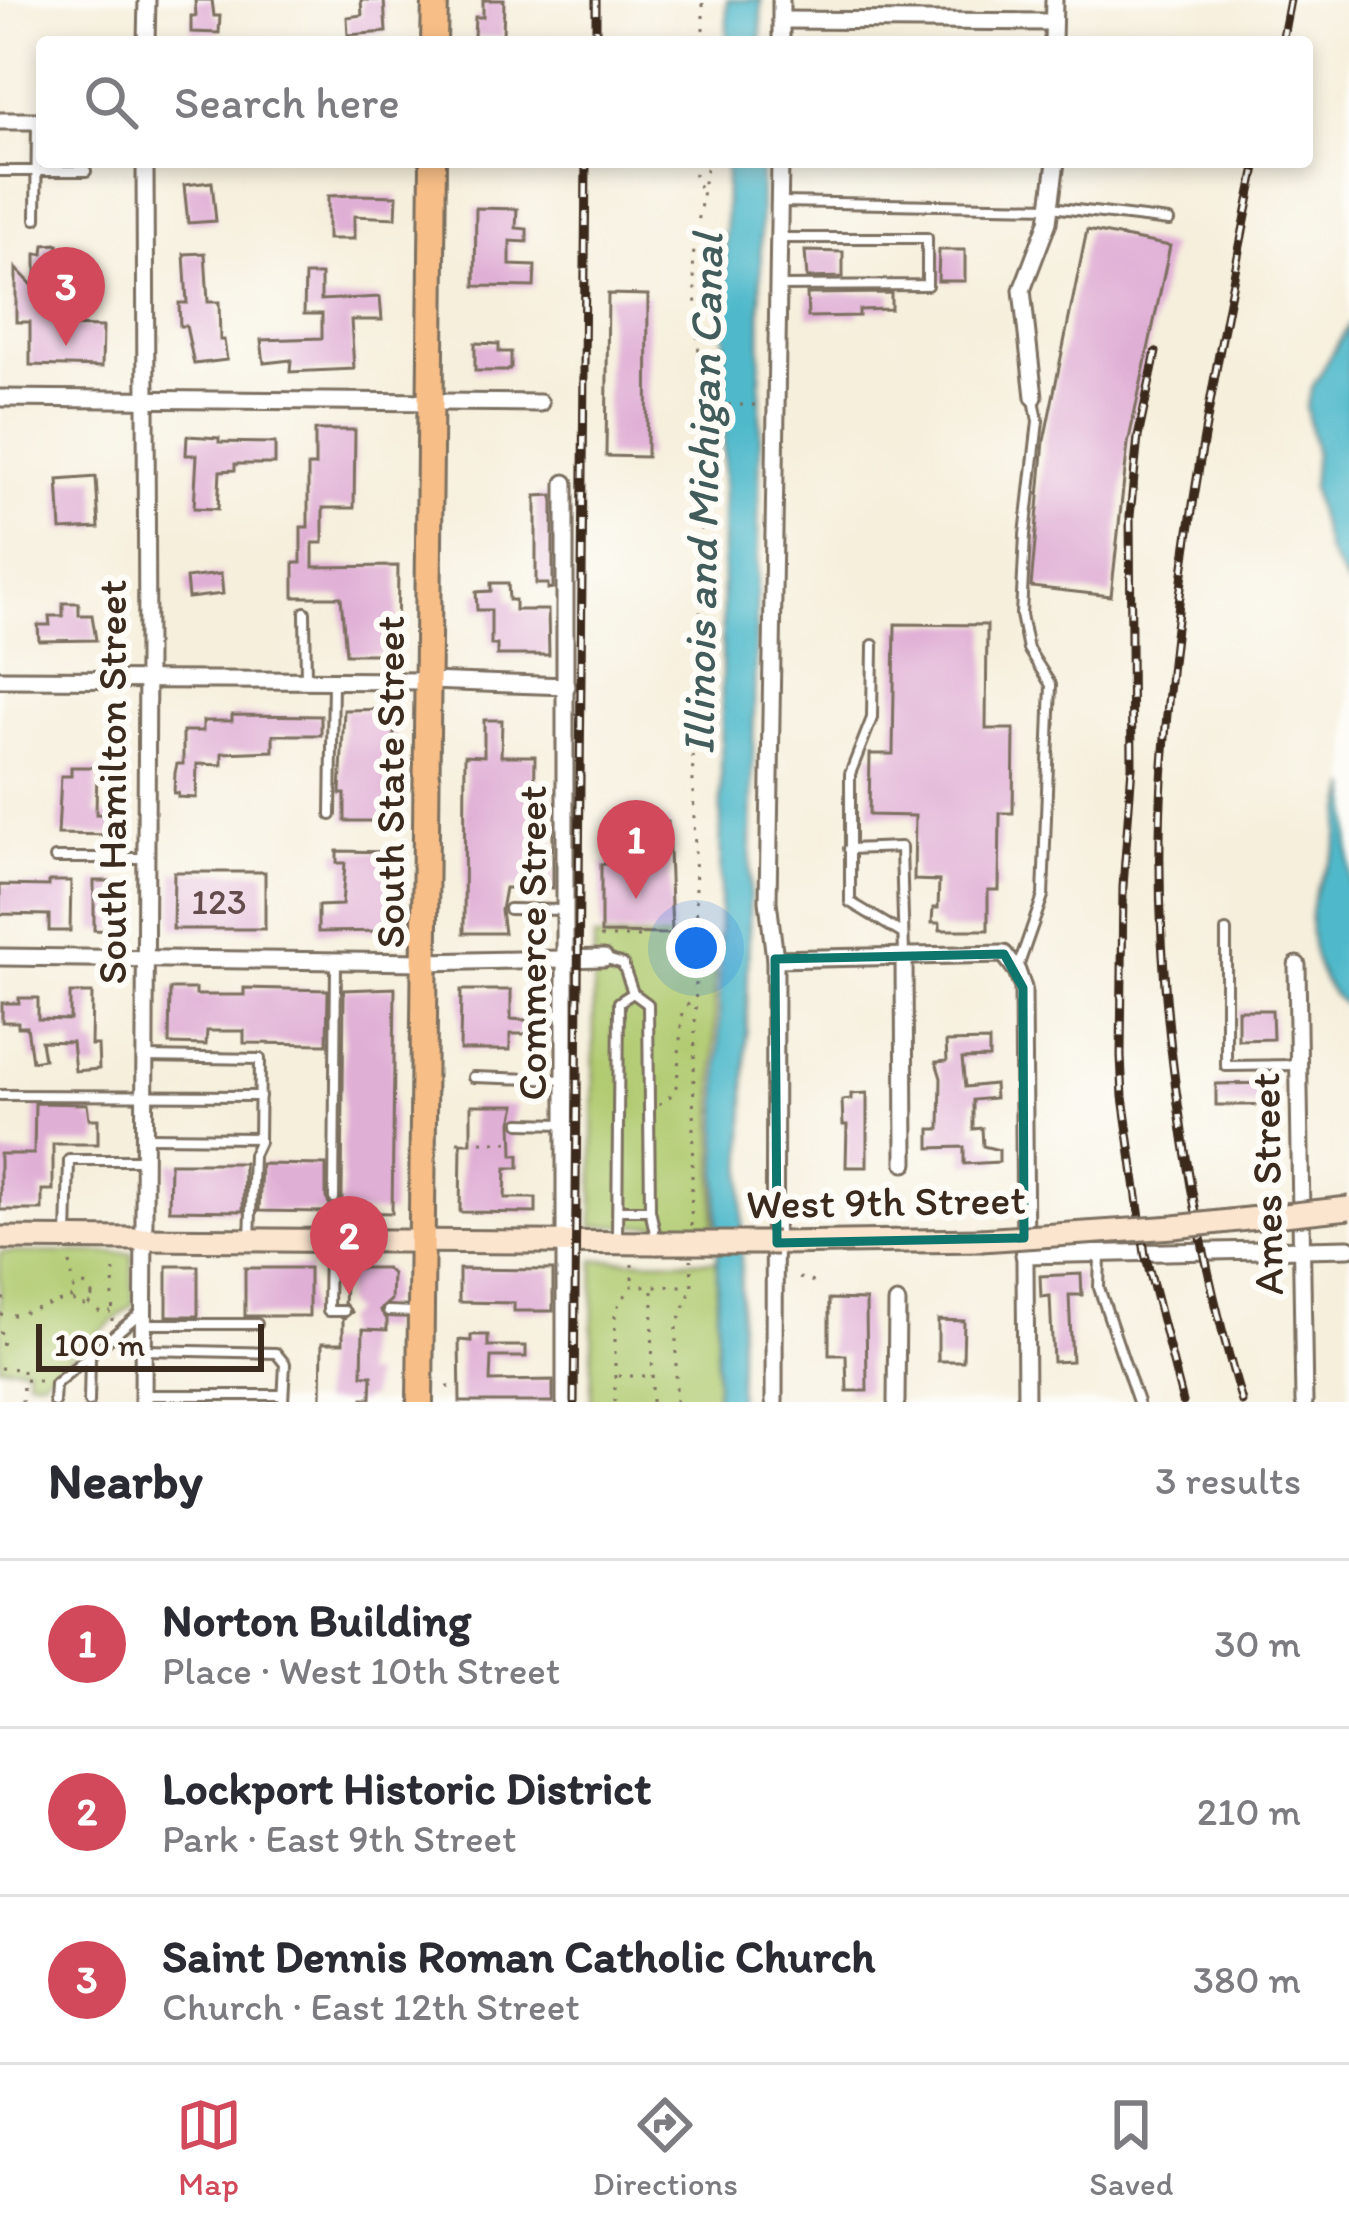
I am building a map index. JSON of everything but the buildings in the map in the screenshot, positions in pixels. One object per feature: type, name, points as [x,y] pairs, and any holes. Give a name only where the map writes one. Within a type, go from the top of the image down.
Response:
[{"type":"main road","points":[[434,36],[435,0]]},
{"type":"main road","name":"South State Street","points":[[420,1402],[433,168]]},
{"type":"main road","name":"West 9th Street","points":[[0,1238],[68,1251],[146,1241],[424,1241],[566,1242],[625,1251],[657,1243],[982,1240],[1174,1227],[1349,1208]]},
{"type":"street","points":[[146,36],[147,0]]},
{"type":"street","points":[[781,36],[782,0]]},
{"type":"street","points":[[1053,36],[1054,0]]},
{"type":"street","points":[[781,20],[1053,22]]},
{"type":"street","points":[[0,121],[36,121]]},
{"type":"street","name":"South Hamilton Street","points":[[143,1399],[145,168]]},
{"type":"street","points":[[774,1402],[775,959],[768,901],[780,168]]},
{"type":"street","points":[[1034,397],[1022,290],[1051,207],[1055,168]]},
{"type":"street","points":[[0,398],[540,403]]},
{"type":"street","name":"Commerce Street","points":[[565,1402],[566,483]]},
{"type":"street","points":[[0,680],[567,686]]},
{"type":"street","points":[[775,959],[1004,954],[1017,971],[1023,988],[1026,1402]]},
{"type":"street","points":[[904,956],[905,1163]]},
{"type":"street","points":[[0,957],[426,962],[604,958]]},
{"type":"street","name":"Ames Street","points":[[1298,965],[1304,1402]]},
{"type":"street","name":"West 9th Street","points":[[1024,1255],[1349,1248]]},
{"type":"street","points":[[896,1402],[897,1303]]},
{"type":"lane","points":[[36,168],[36,219]]},
{"type":"lane","points":[[0,171],[86,172]]},
{"type":"lane","points":[[780,202],[1051,207],[1168,221]]},
{"type":"lane","points":[[779,286],[927,285],[927,238],[780,238]]},
{"type":"lane","points":[[1017,971],[1043,896],[1051,685],[1028,649],[1021,615],[1038,421],[1034,397]]},
{"type":"lane","points":[[305,612],[306,680]]},
{"type":"lane","points":[[873,645],[872,718],[850,774],[850,902],[903,934]]},
{"type":"lane","points":[[331,815],[333,680]]},
{"type":"lane","points":[[849,849],[901,848],[904,956]]},
{"type":"lane","points":[[55,858],[146,858]]},
{"type":"lane","points":[[509,909],[567,910]]},
{"type":"lane","points":[[1226,931],[1226,1066],[1300,1065]]},
{"type":"lane","points":[[604,958],[622,964],[633,993],[648,1004],[650,1210],[657,1243]]},
{"type":"lane","points":[[538,960],[539,1014],[567,1014]]},
{"type":"lane","points":[[334,1198],[336,961]]},
{"type":"lane","points":[[625,1251],[618,1210],[619,1002],[633,993]]},
{"type":"lane","points":[[146,1057],[260,1059],[260,1138],[253,1155],[250,1241]]},
{"type":"lane","points":[[473,1077],[567,1080]]},
{"type":"lane","points":[[0,1095],[260,1096]]},
{"type":"lane","points":[[520,1123],[567,1124]]},
{"type":"lane","points":[[146,1137],[260,1138]]},
{"type":"lane","points":[[68,1251],[69,1160],[146,1160]]},
{"type":"lane","points":[[618,1210],[650,1210]]},
{"type":"lane","points":[[334,1212],[328,1311],[344,1311]]},
{"type":"lane","points":[[1100,1255],[1099,1288],[1138,1402]]},
{"type":"lane","points":[[388,1312],[422,1313]]},
{"type":"lane","points":[[54,1402],[55,1384],[144,1317],[257,1324]]},
{"type":"lane","points":[[143,1399],[283,1399],[285,1364],[275,1353],[144,1350]]},
{"type":"lane","points":[[89,1402],[90,1357]]},
{"type":"path","points":[[703,0],[703,36]]},
{"type":"path","points":[[692,168],[703,195]]},
{"type":"path","points":[[691,1228],[697,848],[692,745],[700,636],[702,405],[693,258],[706,168]]},
{"type":"path","points":[[702,405],[778,404]]},
{"type":"path","points":[[600,937],[640,937]]},
{"type":"path","points":[[649,1110],[668,1099],[677,1084],[682,1012],[693,998]]},
{"type":"path","points":[[457,1142],[517,1142]]},
{"type":"path","points":[[676,1402],[676,1328],[692,1286],[692,1244]]},
{"type":"path","points":[[68,1251],[73,1297]]},
{"type":"path","points":[[615,1402],[615,1310],[632,1286],[625,1251]]},
{"type":"path","points":[[112,1323],[114,1263]]},
{"type":"path","points":[[799,1278],[820,1284]]},
{"type":"path","points":[[632,1286],[692,1286]]},
{"type":"path","points":[[652,1402],[653,1286]]},
{"type":"path","points":[[0,1287],[5,1296],[0,1306]]},
{"type":"path","points":[[75,1288],[89,1289],[88,1303]]},
{"type":"path","points":[[73,1297],[100,1312],[113,1311]]},
{"type":"path","points":[[0,1314],[16,1315],[73,1297]]},
{"type":"path","points":[[0,1331],[4,1340],[0,1348]]},
{"type":"path","points":[[0,1368],[23,1369],[22,1402]]},
{"type":"path","points":[[615,1376],[652,1376]]},
{"type":"path","points":[[22,1380],[43,1381]]},
{"type":"path","points":[[447,1387],[455,1387]]},
{"type":"highlighted area","points":[[1004,954],[1023,988],[1024,1238],[777,1243],[775,959]]},
{"type":"green space","points":[[594,938],[715,938],[714,1225],[593,1226]]},
{"type":"green space","points":[[0,1252],[132,1253],[133,1305],[42,1379],[27,1379],[27,1367],[0,1366]]},
{"type":"green space","points":[[594,1260],[717,1261],[716,1402],[591,1402]]},
{"type":"water","points":[[727,0],[761,0],[761,36],[727,36]]},
{"type":"water","name":"Illinois and Michigan Canal","points":[[726,168],[761,168],[760,451],[738,1402],[716,1402]]},
{"type":"water","points":[[1349,325],[1349,587],[1327,551],[1312,488],[1315,450],[1306,407]]},
{"type":"water","points":[[1349,786],[1349,1008],[1319,970],[1311,919],[1317,887],[1336,849]]},
{"type":"railway","points":[[596,0],[596,36]]},
{"type":"railway","points":[[1283,36],[1290,0]]},
{"type":"railway","points":[[574,1402],[586,168]]},
{"type":"railway","points":[[1242,1402],[1188,1168],[1167,1004],[1160,842],[1169,688],[1188,537],[1256,168]]},
{"type":"railway","points":[[1156,352],[1138,437],[1130,516],[1132,766],[1123,887],[1121,1056],[1145,1254],[1183,1402]]},
{"type":"place","name":"Saint Dennis Roman Catholic Church","points":[[66,346]]},
{"type":"place","name":"Norton Building","points":[[636,899]]},
{"type":"place","name":"Lockport Historic District","points":[[349,1295]]}]
